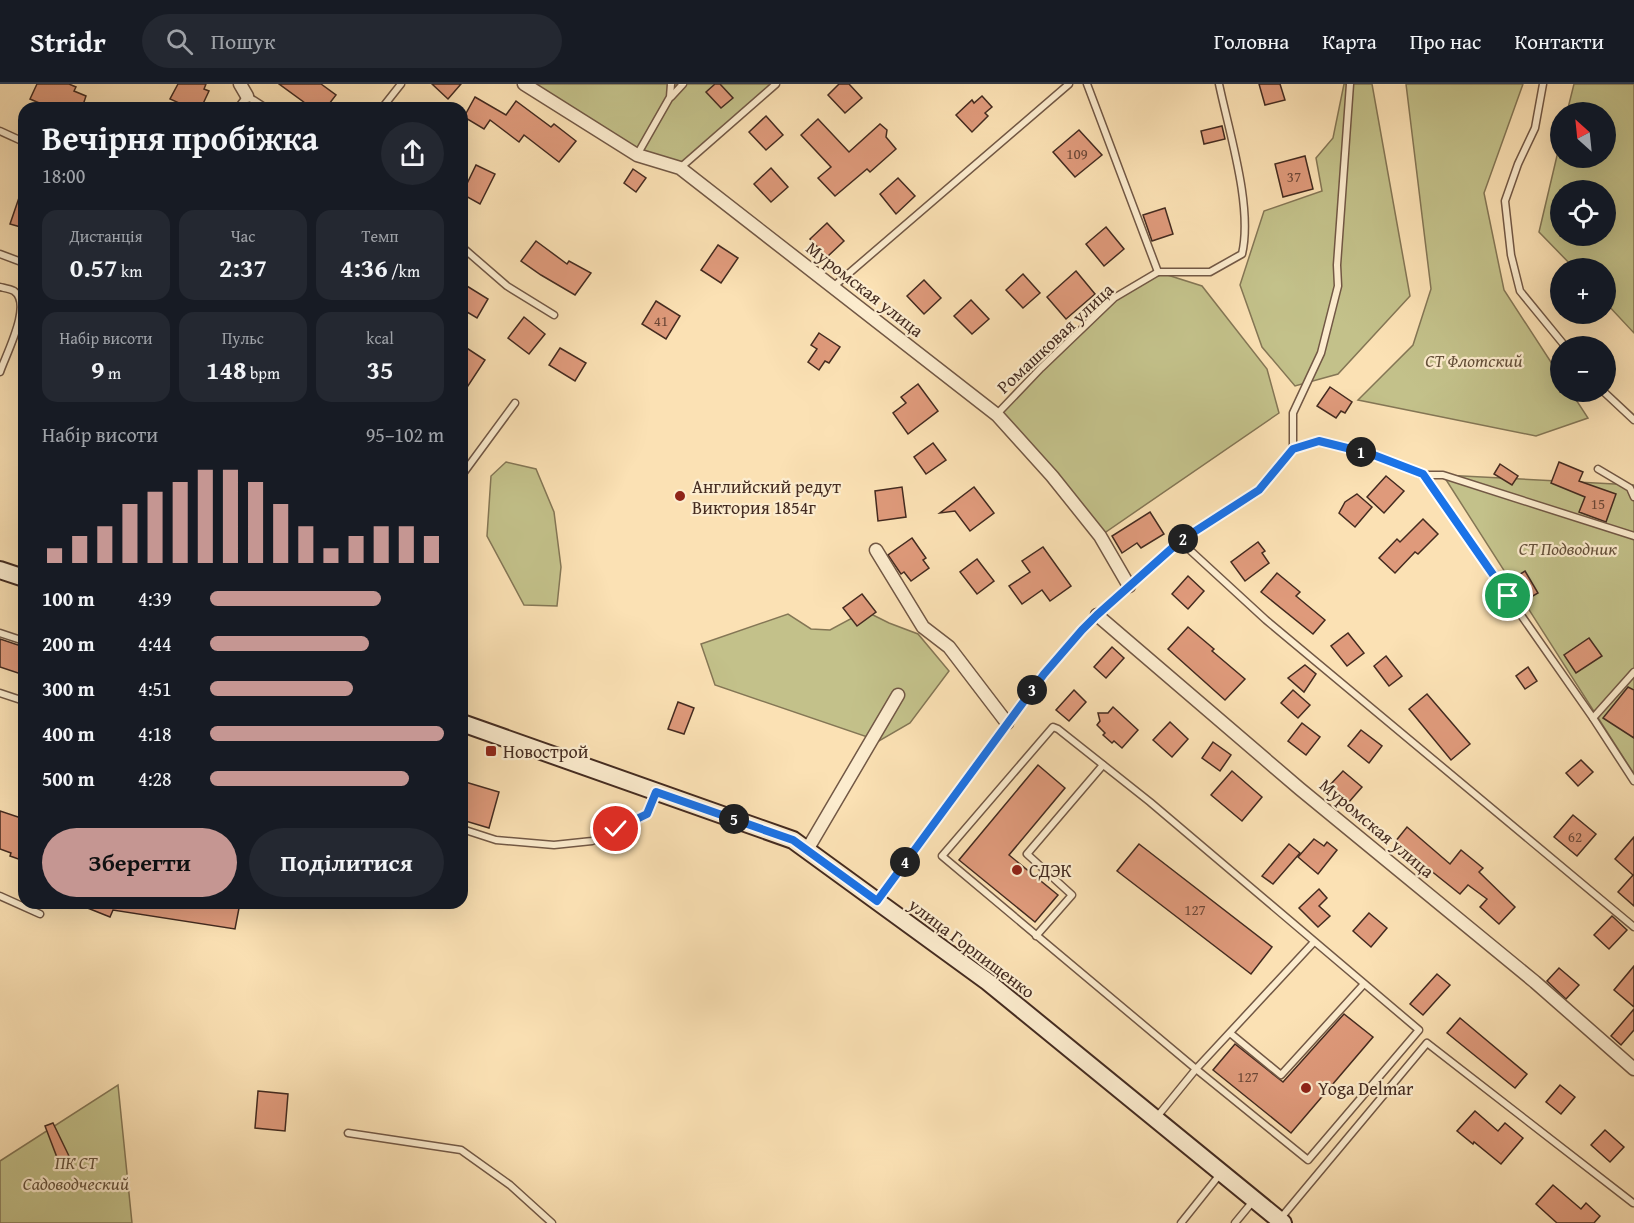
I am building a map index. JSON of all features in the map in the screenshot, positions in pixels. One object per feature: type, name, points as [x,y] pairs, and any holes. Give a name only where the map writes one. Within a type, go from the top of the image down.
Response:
[{"type":"main road","points":[[0,570],[18,576]]},
{"type":"main road","name":"улица Горпищенко","points":[[468,725],[793,840],[988,982],[1282,1221]]},
{"type":"street","points":[[240,84],[248,96]]},
{"type":"street","name":"Муромская улица","points":[[524,84],[637,155],[680,168],[997,415],[1052,476],[1100,536],[1129,586]]},
{"type":"street","points":[[876,550],[923,627],[949,647],[1007,723]]},
{"type":"street","name":"Муромская улица","points":[[1097,615],[1300,789],[1632,1063]]},
{"type":"street","points":[[807,850],[897,695]]},
{"type":"lane","points":[[387,102],[401,84]]},
{"type":"lane","points":[[670,97],[671,84]]},
{"type":"lane","points":[[637,155],[670,97],[683,84]]},
{"type":"lane","points":[[680,168],[776,84]]},
{"type":"lane","points":[[833,287],[1069,84]]},
{"type":"lane","points":[[1088,84],[1158,272],[1210,272],[1242,254],[1246,238],[1241,189],[1219,84]]},
{"type":"lane","points":[[1293,449],[1293,413],[1321,353],[1338,286],[1337,265],[1350,84]]},
{"type":"lane","points":[[1543,84],[1535,128],[1518,164],[1505,201],[1510,255],[1520,291],[1557,336]]},
{"type":"lane","points":[[243,102],[248,96],[257,102]]},
{"type":"lane","points":[[0,131],[18,139]]},
{"type":"lane","points":[[468,252],[507,286],[554,315]]},
{"type":"lane","points":[[0,254],[18,261]]},
{"type":"lane","name":"Ромашковая улица","points":[[997,415],[1041,368],[1114,298],[1158,272]]},
{"type":"lane","points":[[0,287],[14,291],[18,297]]},
{"type":"lane","points":[[0,372],[18,323]]},
{"type":"lane","points":[[1615,402],[1634,420]]},
{"type":"lane","points":[[468,467],[515,403]]},
{"type":"lane","points":[[877,901],[1044,674],[1097,615],[1180,541],[1259,490],[1293,449],[1319,441],[1371,454],[1423,474],[1443,475],[1634,536]]},
{"type":"lane","points":[[1598,469],[1630,488],[1634,497]]},
{"type":"lane","points":[[1423,474],[1593,718],[1634,781]]},
{"type":"lane","points":[[1180,541],[1266,620],[1634,927]]},
{"type":"lane","points":[[0,633],[18,639]]},
{"type":"lane","points":[[1593,718],[1634,672]]},
{"type":"lane","points":[[0,693],[18,699]]},
{"type":"lane","points":[[1053,727],[1150,802],[1419,1030],[1308,1160],[1036,936],[942,856],[1053,727]]},
{"type":"lane","points":[[1036,936],[1072,895],[1027,854],[1103,765]]},
{"type":"lane","points":[[468,831],[496,840],[554,845],[592,841],[647,814],[656,792]]},
{"type":"lane","points":[[0,896],[18,904]]},
{"type":"lane","points":[[29,909],[40,914]]},
{"type":"lane","points":[[1156,1119],[1196,1070],[1314,942]]},
{"type":"lane","points":[[1230,1033],[1281,1075],[1364,984]]},
{"type":"lane","points":[[1282,1221],[1427,1043],[1633,1203]]},
{"type":"lane","points":[[348,1133],[461,1150],[510,1185],[552,1223]]},
{"type":"lane","points":[[1181,1223],[1222,1173]]},
{"type":"lane","points":[[1234,1223],[1254,1199]]},
{"type":"green space","points":[[524,84],[776,84],[680,168],[628,149]]},
{"type":"green space","points":[[1344,84],[1372,84],[1410,296],[1338,374],[1295,386],[1262,347],[1240,285],[1264,211],[1322,191],[1316,158],[1333,138]]},
{"type":"green space","name":"СТ Флотский","points":[[1406,84],[1523,84],[1484,193],[1504,290],[1550,361],[1550,402],[1578,402],[1588,418],[1536,436],[1358,400],[1413,345],[1431,289]]},
{"type":"green space","points":[[1574,84],[1634,84],[1634,333],[1616,314],[1616,258],[1564,258],[1553,246],[1616,246],[1616,180],[1551,180],[1554,168],[1616,168],[1616,102],[1570,102]]},
{"type":"green space","points":[[1550,185],[1550,243],[1539,232]]},
{"type":"green space","points":[[1158,272],[1202,286],[1267,369],[1279,413],[1100,536],[997,415],[1114,298]]},
{"type":"green space","points":[[506,462],[536,469],[554,512],[561,567],[557,606],[524,605],[487,536],[491,476]]},
{"type":"green space","name":"СТ Подводник","points":[[1443,475],[1634,485],[1634,774]]},
{"type":"green space","points":[[865,611],[918,634],[949,671],[910,723],[879,741],[715,685],[701,644],[788,614],[811,629],[830,630]]},
{"type":"green space","name":"ПК СТ Садоводческий","points":[[118,1085],[132,1223],[0,1223],[0,1161]]},
{"type":"building","points":[[37,84],[69,84],[76,87],[74,91],[86,96],[84,102],[37,102],[30,99]]},
{"type":"building","points":[[178,84],[206,84],[204,89],[209,91],[204,102],[177,102],[170,99]]},
{"type":"building","points":[[279,84],[321,84],[336,95],[331,102],[304,102]]},
{"type":"building","points":[[432,84],[461,84],[448,99]]},
{"type":"building","points":[[715,84],[720,84],[733,98],[721,108],[706,92]]},
{"type":"building","points":[[839,84],[849,84],[862,98],[845,113],[828,95]]},
{"type":"building","points":[[1259,84],[1280,84],[1285,100],[1265,105]]},
{"type":"building","points":[[982,96],[992,107],[985,113],[988,116],[972,132],[956,115],[972,100],[974,103]]},
{"type":"building","points":[[475,97],[506,115],[516,101],[551,127],[554,124],[576,141],[559,162],[524,135],[519,142],[490,120],[484,129],[468,119],[468,110]]},
{"type":"building","points":[[766,116],[783,135],[766,150],[749,132]]},
{"type":"building","points":[[818,119],[849,152],[880,124],[887,130],[886,137],[896,149],[870,172],[867,169],[835,196],[818,178],[831,167],[801,135]]},
{"type":"building","points":[[1222,126],[1225,139],[1204,144],[1201,131]]},
{"type":"building","points":[[1079,130],[1102,155],[1075,177],[1053,152]]},
{"type":"building","points":[[1305,156],[1313,189],[1283,197],[1275,164]]},
{"type":"building","points":[[476,165],[495,174],[480,204],[468,197],[468,182]]},
{"type":"building","points":[[771,168],[788,187],[771,202],[754,184]]},
{"type":"building","points":[[633,169],[646,178],[636,192],[624,183]]},
{"type":"building","points":[[898,178],[915,196],[896,214],[880,194]]},
{"type":"building","points":[[18,201],[18,226],[10,224]]},
{"type":"building","points":[[1165,208],[1173,234],[1152,241],[1143,215]]},
{"type":"building","points":[[827,223],[844,241],[827,257],[810,239]]},
{"type":"building","points":[[1106,227],[1124,249],[1104,266],[1086,244]]},
{"type":"building","points":[[536,241],[567,264],[569,261],[591,273],[575,295],[521,261]]},
{"type":"building","points":[[718,245],[738,258],[721,283],[701,270]]},
{"type":"building","points":[[1076,271],[1095,294],[1066,319],[1047,297]]},
{"type":"building","points":[[1023,274],[1040,293],[1023,308],[1006,290]]},
{"type":"building","points":[[924,280],[941,298],[924,314],[907,296]]},
{"type":"building","points":[[468,287],[488,299],[477,318],[468,313]]},
{"type":"building","points":[[971,300],[989,319],[972,334],[954,316]]},
{"type":"building","points":[[656,301],[680,316],[666,339],[642,324]]},
{"type":"building","points":[[524,317],[545,334],[529,354],[508,338]]},
{"type":"building","points":[[819,333],[840,347],[829,363],[825,361],[819,370],[808,362],[817,349],[811,345]]},
{"type":"building","points":[[560,348],[586,363],[575,381],[549,365]]},
{"type":"building","points":[[468,349],[485,360],[468,386]]},
{"type":"building","points":[[918,384],[938,411],[908,434],[893,413],[906,403],[901,397]]},
{"type":"building","points":[[1330,387],[1352,402],[1345,413],[1341,411],[1336,418],[1317,406]]},
{"type":"building","points":[[933,443],[946,460],[926,474],[914,457]]},
{"type":"building","points":[[1559,462],[1583,472],[1579,481],[1616,494],[1606,522],[1579,512],[1585,497],[1551,483]]},
{"type":"building","points":[[1500,464],[1518,476],[1512,485],[1494,474]]},
{"type":"building","points":[[1386,476],[1404,491],[1384,513],[1367,497]]},
{"type":"building","points":[[902,487],[906,517],[878,521],[875,491]]},
{"type":"building","points":[[974,487],[994,513],[970,531],[955,511],[940,513]]},
{"type":"building","points":[[1357,494],[1372,507],[1355,527],[1339,513],[1345,502]]},
{"type":"building","points":[[1150,512],[1164,534],[1141,548],[1137,543],[1122,553],[1112,536]]},
{"type":"building","points":[[1423,519],[1438,534],[1418,554],[1415,552],[1395,573],[1379,558],[1397,539],[1400,542]]},
{"type":"building","points":[[912,538],[926,558],[923,560],[929,568],[911,581],[904,572],[901,574],[888,555]]},
{"type":"building","points":[[1258,542],[1265,551],[1262,553],[1269,563],[1245,581],[1231,562]]},
{"type":"building","points":[[1043,547],[1071,586],[1050,601],[1042,590],[1022,604],[1009,586],[1030,572],[1022,561]]},
{"type":"building","points":[[977,559],[994,581],[977,594],[960,572]]},
{"type":"building","points":[[1525,571],[1538,593],[1521,603],[1509,581]]},
{"type":"building","points":[[1277,573],[1300,592],[1296,596],[1325,620],[1313,634],[1261,592]]},
{"type":"building","points":[[1188,576],[1204,591],[1188,609],[1172,594]]},
{"type":"building","points":[[862,594],[876,612],[857,626],[843,608]]},
{"type":"building","points":[[1188,627],[1245,679],[1225,700],[1168,649]]},
{"type":"building","points":[[1348,633],[1364,653],[1347,666],[1331,646]]},
{"type":"building","points":[[1589,638],[1602,656],[1576,673],[1564,655]]},
{"type":"building","points":[[0,639],[18,645],[18,673],[0,667]]},
{"type":"building","points":[[1112,647],[1124,658],[1106,678],[1094,667]]},
{"type":"building","points":[[1386,656],[1402,676],[1389,686],[1374,666]]},
{"type":"building","points":[[1305,665],[1316,674],[1304,692],[1288,678]]},
{"type":"building","points":[[1528,667],[1537,681],[1525,689],[1516,676]]},
{"type":"building","points":[[1628,687],[1634,690],[1634,738],[1603,718]]},
{"type":"building","points":[[1074,690],[1086,702],[1069,721],[1056,710]]},
{"type":"building","points":[[1293,690],[1310,705],[1298,718],[1281,703]]},
{"type":"building","points":[[1427,694],[1470,744],[1451,760],[1409,709]]},
{"type":"building","points":[[678,702],[694,708],[684,734],[668,729]]},
{"type":"building","points":[[1113,707],[1138,730],[1122,748],[1103,735],[1105,733],[1097,725],[1100,721],[1098,713],[1108,713]]},
{"type":"building","points":[[1170,722],[1188,739],[1172,757],[1153,740]]},
{"type":"building","points":[[1302,723],[1320,737],[1306,755],[1288,741]]},
{"type":"building","points":[[1361,730],[1382,746],[1369,763],[1348,746]]},
{"type":"building","points":[[1213,742],[1231,755],[1220,771],[1202,758]]},
{"type":"building","points":[[1581,760],[1593,772],[1578,786],[1566,773]]},
{"type":"building","points":[[1038,765],[1065,788],[1009,855],[1058,895],[1035,922],[959,860]]},
{"type":"building","points":[[1232,771],[1262,797],[1242,821],[1211,795]]},
{"type":"building","points":[[1343,771],[1362,787],[1349,802],[1330,785]]},
{"type":"building","points":[[468,783],[499,792],[489,828],[468,822]]},
{"type":"building","points":[[0,811],[18,817],[18,859],[0,849]]},
{"type":"building","points":[[1573,815],[1596,834],[1577,856],[1554,837]]},
{"type":"building","points":[[1407,827],[1450,864],[1461,850],[1483,868],[1479,872],[1515,907],[1499,924],[1480,907],[1487,899],[1468,885],[1460,894],[1395,842]]},
{"type":"building","points":[[1634,837],[1634,906],[1618,892],[1633,875],[1615,859]]},
{"type":"building","points":[[1314,839],[1324,846],[1327,842],[1337,850],[1318,874],[1298,857]]},
{"type":"building","points":[[1139,844],[1272,947],[1251,974],[1117,871]]},
{"type":"building","points":[[1289,844],[1300,853],[1273,884],[1262,876]]},
{"type":"building","points":[[1319,889],[1327,898],[1319,906],[1330,916],[1318,927],[1299,908]]},
{"type":"building","points":[[90,909],[239,909],[235,929],[113,910],[110,917]]},
{"type":"building","points":[[1369,913],[1387,928],[1371,947],[1353,931]]},
{"type":"building","points":[[1612,916],[1627,930],[1609,949],[1594,935]]},
{"type":"building","points":[[1634,966],[1634,1007],[1614,990]]},
{"type":"building","points":[[1559,968],[1579,985],[1566,999],[1547,981]]},
{"type":"building","points":[[1437,974],[1450,985],[1423,1015],[1410,1004]]},
{"type":"building","points":[[1634,1009],[1634,1030],[1621,1045],[1611,1036]]},
{"type":"building","points":[[1344,1014],[1373,1037],[1291,1133],[1213,1070],[1235,1044],[1283,1082]]},
{"type":"building","points":[[1460,1018],[1527,1074],[1515,1088],[1447,1033]]},
{"type":"building","points":[[1560,1085],[1575,1097],[1561,1114],[1546,1102]]},
{"type":"building","points":[[258,1091],[288,1094],[285,1131],[255,1128]]},
{"type":"building","points":[[1475,1111],[1498,1131],[1505,1123],[1523,1138],[1501,1164],[1457,1131]]},
{"type":"building","points":[[53,1123],[69,1156],[58,1160],[45,1126]]},
{"type":"building","points":[[1605,1130],[1624,1147],[1610,1162],[1591,1145]]},
{"type":"building","points":[[1553,1185],[1581,1209],[1586,1203],[1600,1216],[1594,1223],[1557,1223],[1536,1204]]},
{"type":"place","name":"Английский редут Виктория 1854г","points":[[680,496]]},
{"type":"place","name":"Новострой","points":[[491,751]]},
{"type":"place","name":"СДЭК","points":[[1017,870]]},
{"type":"place","name":"Yoga Delmar","points":[[1306,1088]]},
{"type":"route","points":[[616,829],[647,814],[656,792],[793,840],[877,901],[1044,674],[1097,615],[1180,541],[1259,490],[1293,449],[1319,441],[1371,454],[1423,474],[1508,596]]}]
